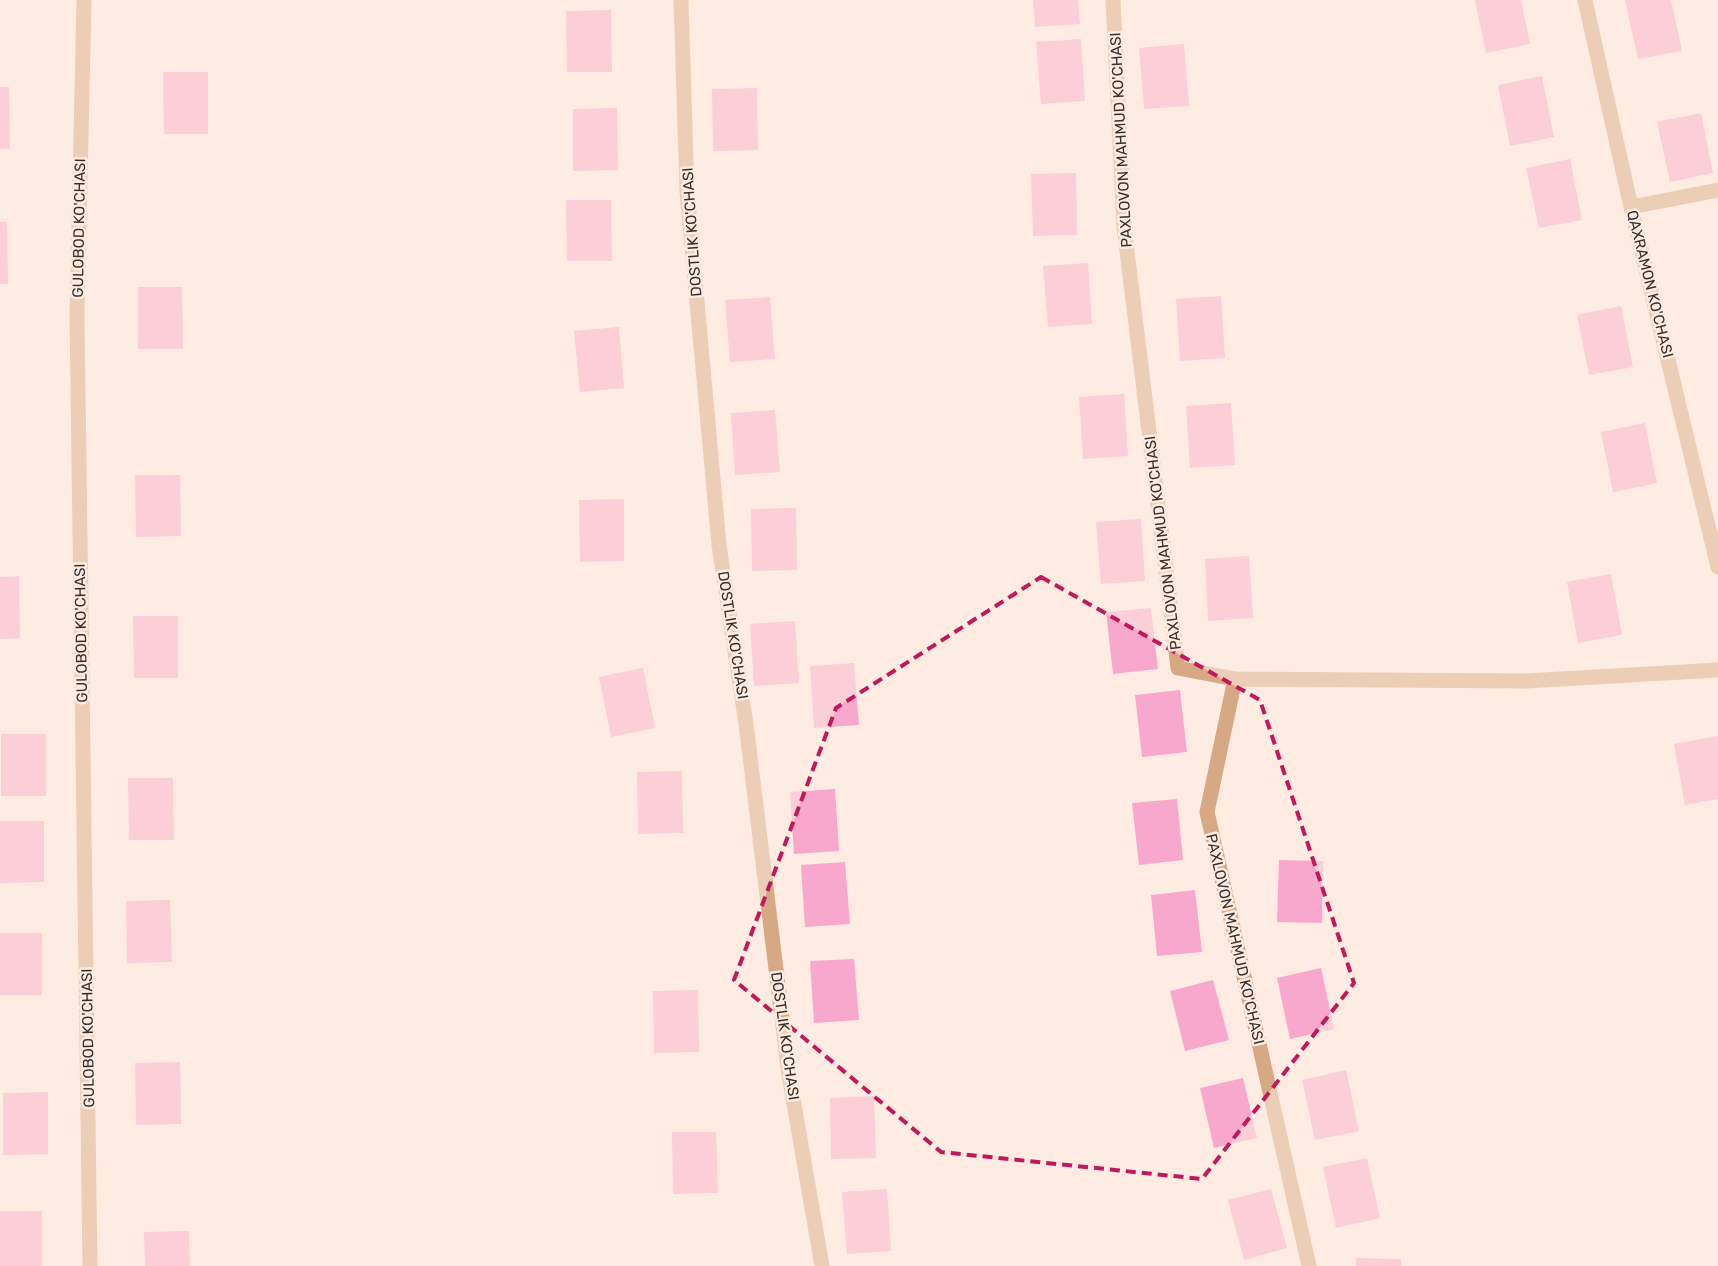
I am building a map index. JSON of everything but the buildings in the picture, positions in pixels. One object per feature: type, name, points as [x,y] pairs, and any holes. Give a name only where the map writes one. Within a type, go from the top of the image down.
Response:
[{"type":"street","name":"GULOBOD KO'CHASI","points":[[84,0],[77,316],[90,1266]]},
{"type":"street","name":"DOSTLIK KO'CHASI","points":[[681,0],[687,191],[719,545],[746,724],[788,1075],[822,1266]]},
{"type":"street","name":"PAXLOVON MAHMUD KO'CHASI","points":[[1113,0],[1124,227],[1178,668],[1235,679],[1207,812],[1309,1266]]},
{"type":"street","name":"QAXRAMON KO'CHASI","points":[[1585,0],[1631,207],[1717,561]]},
{"type":"street","points":[[1631,207],[1718,190]]},
{"type":"street","points":[[1235,679],[1526,681],[1718,670]]},
{"type":"highlighted area","points":[[1041,577],[1260,700],[1354,983],[1202,1179],[941,1152],[734,980],[836,708]]}]
